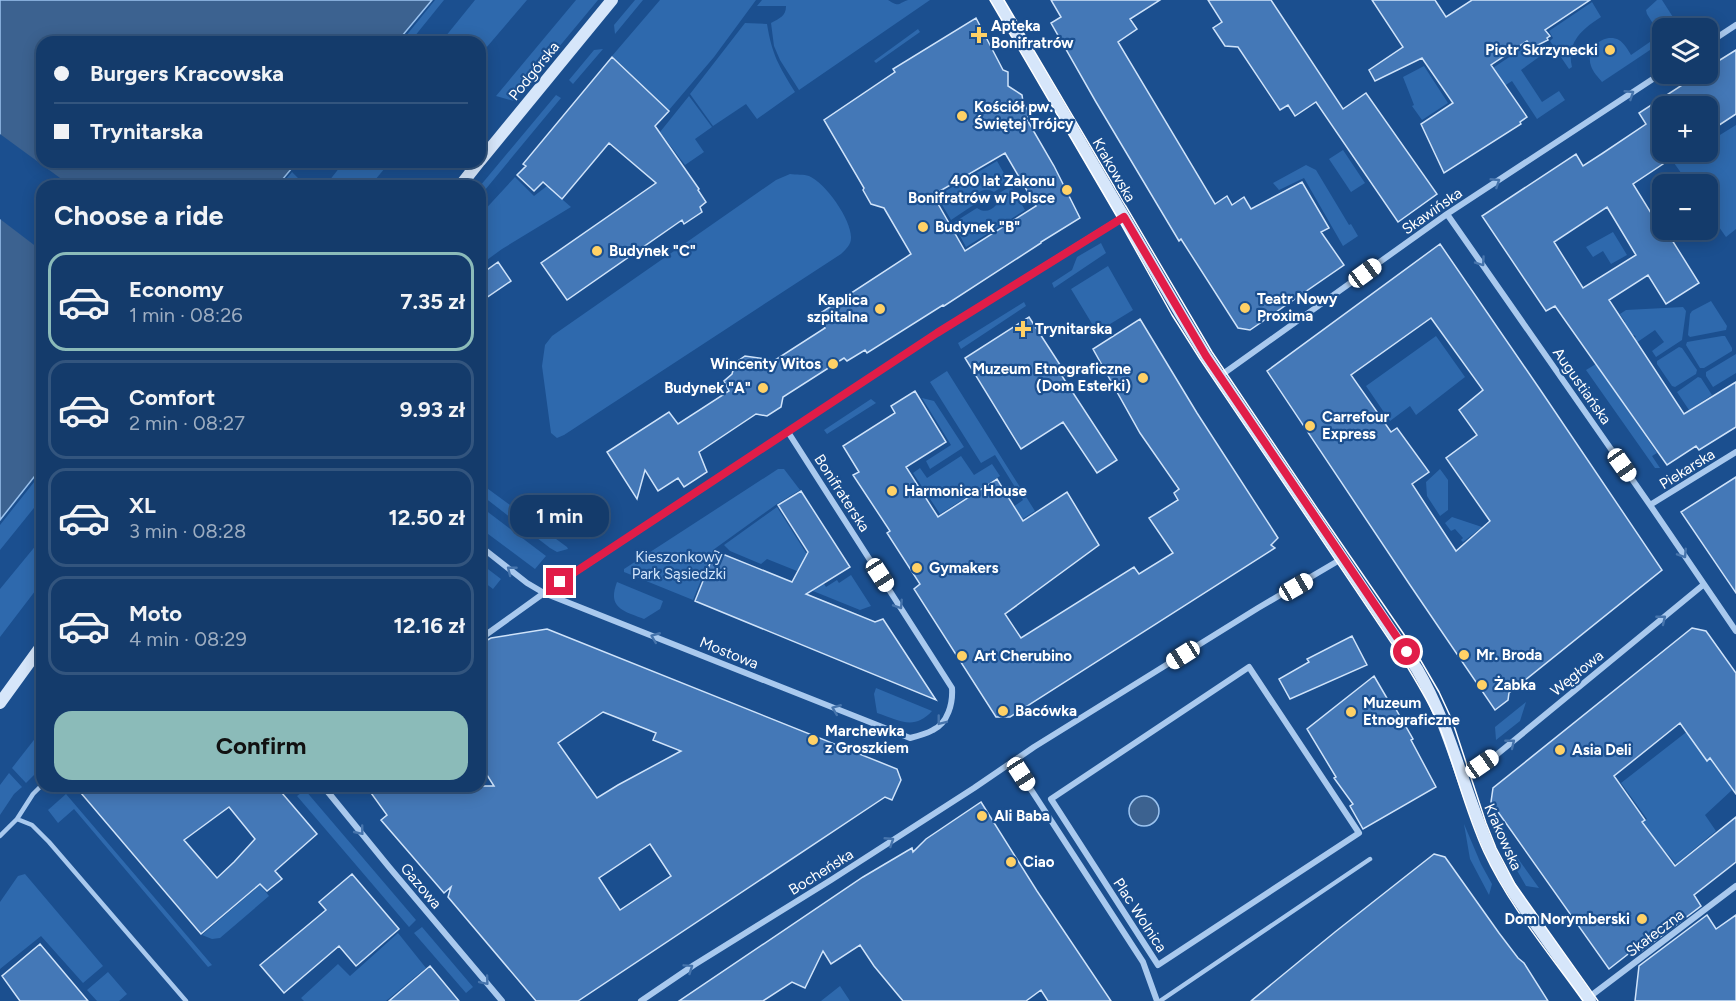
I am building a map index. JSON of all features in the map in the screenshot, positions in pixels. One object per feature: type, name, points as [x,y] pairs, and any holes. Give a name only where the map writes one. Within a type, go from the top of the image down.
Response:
[{"type":"street","name":"Podgórska","points":[[486,155],[612,0]]},
{"type":"street","name":"Krakowska","points":[[997,0],[1180,313],[1426,685],[1446,728],[1480,828],[1492,854],[1511,889],[1589,1000]]},
{"type":"street","points":[[1718,37],[1736,25]]},
{"type":"street","name":"Skawińska","points":[[1220,376],[1447,214],[1652,80]]},
{"type":"street","name":"Podgórska","points":[[465,180],[475,168]]},
{"type":"street","name":"Augustiańska","points":[[1447,214],[1736,631]]},
{"type":"street","points":[[486,635],[544,592],[946,327],[1124,217]]},
{"type":"street","name":"Bonifraterska","points":[[788,432],[952,688]]},
{"type":"street","name":"Piekarska","points":[[1650,505],[1736,452]]},
{"type":"street","name":"Mostowa","points":[[486,551],[527,583],[544,592],[910,738],[935,729],[944,720],[952,705],[952,688]]},
{"type":"street","points":[[1013,762],[1043,741],[1258,608],[1343,558]]},
{"type":"street","name":"Węgłowa","points":[[1463,777],[1512,741],[1703,585]]},
{"type":"street","points":[[0,703],[36,653]]},
{"type":"street","name":"Plac Wolnica","points":[[1249,667],[1359,833],[1158,965],[1051,799],[1249,667]]},
{"type":"street","name":"Bocheńska","points":[[641,1001],[1013,762]]},
{"type":"street","name":"Plac Wolnica","points":[[1013,762],[1143,962],[1159,1001]]},
{"type":"street","name":"Gazowa","points":[[328,792],[502,1001]]},
{"type":"street","name":"Skałeczna","points":[[1589,1000],[1736,886]]},
{"type":"lane","points":[[0,836],[17,819],[36,791]]},
{"type":"lane","points":[[17,819],[32,825],[49,842],[186,1001]]},
{"type":"lane","name":"Plac Wolnica","points":[[1159,1001],[1370,859]]},
{"type":"green space","points":[[435,0],[444,0],[415,36],[406,36]]},
{"type":"green space","points":[[475,0],[527,0],[486,48],[486,36],[446,36]]},
{"type":"green space","points":[[576,0],[598,0],[514,101],[496,96]]},
{"type":"green space","points":[[635,0],[643,0],[615,34],[614,25]]},
{"type":"green space","points":[[660,0],[756,0],[714,57],[669,110],[612,56]]},
{"type":"green space","points":[[762,0],[888,0],[899,4],[908,0],[930,0],[799,90],[774,46],[771,23],[784,14],[786,6],[757,6]]},
{"type":"green space","points":[[1657,0],[1662,0],[1674,18],[1652,18],[1652,22],[1646,10]]},
{"type":"green space","points":[[1592,2],[1601,17],[1577,37],[1571,51],[1572,67],[1569,69],[1550,41],[1553,38],[1549,31]]},
{"type":"green space","points":[[745,23],[767,24],[777,60],[795,92],[757,119],[746,104],[713,126],[690,94]]},
{"type":"green space","points":[[918,29],[920,32],[876,63],[874,61]]},
{"type":"green space","points":[[1607,38],[1619,40],[1631,55],[1652,41],[1652,49],[1602,82],[1591,66],[1593,49]]},
{"type":"green space","points":[[1527,45],[1532,51],[1537,48],[1539,57],[1521,70],[1542,102],[1559,91],[1565,100],[1537,119],[1512,81],[1498,90],[1487,72]]},
{"type":"green space","points":[[603,49],[573,84],[569,80],[594,50]]},
{"type":"green space","points":[[1424,66],[1448,103],[1422,120],[1412,106],[1414,105],[1403,77]]},
{"type":"green space","points":[[556,95],[561,98],[486,189],[485,180]]},
{"type":"green space","points":[[689,96],[712,127],[695,139],[704,152],[685,165],[660,132]]},
{"type":"green space","points":[[1736,125],[1736,229],[1726,237],[1718,226],[1718,174],[1682,174],[1674,163],[1718,162],[1718,136]]},
{"type":"green space","points":[[1343,150],[1365,183],[1351,192],[1329,159]]},
{"type":"green space","points":[[997,161],[1009,182],[994,192],[980,191],[976,196],[975,204],[951,220],[937,196]]},
{"type":"green space","points":[[1306,165],[1316,170],[1358,236],[1343,246],[1304,178],[1279,190],[1273,183]]},
{"type":"green space","points":[[339,168],[385,168],[375,180],[330,180]]},
{"type":"green space","points":[[292,172],[299,179],[298,180],[285,180]]},
{"type":"green space","points":[[790,174],[805,175],[816,180],[837,203],[850,231],[851,240],[846,249],[564,435],[557,438],[551,433],[542,366],[545,345],[552,336],[776,180]]},
{"type":"green space","points":[[515,177],[534,196],[547,186],[571,207],[486,261],[486,208]]},
{"type":"green space","points":[[1011,186],[1025,210],[966,247],[953,223],[977,208],[985,211],[992,209],[996,205],[996,195]]},
{"type":"green space","points":[[1613,232],[1627,255],[1611,264],[1603,251],[1593,257],[1586,247]]},
{"type":"green space","points":[[1101,243],[1106,253],[1054,288],[1052,283],[1072,270],[1077,257]]},
{"type":"green space","points":[[1108,266],[1133,310],[1097,332],[1071,289]]},
{"type":"green space","points":[[1711,301],[1727,326],[1726,330],[1690,337],[1688,335],[1690,314]]},
{"type":"green space","points":[[1024,302],[1026,306],[961,349],[958,343]]},
{"type":"green space","points":[[1683,307],[1686,311],[1682,340],[1656,357],[1652,351],[1664,342],[1655,330],[1636,343],[1633,339],[1636,337],[1631,336],[1623,325],[1625,322],[1620,314],[1626,310]]},
{"type":"green space","points":[[1436,336],[1465,377],[1416,415],[1410,406],[1390,421],[1366,386]]},
{"type":"green space","points":[[1725,336],[1732,351],[1704,368],[1700,368],[1686,345],[1687,342]]},
{"type":"green space","points":[[1679,347],[1697,370],[1696,374],[1675,387],[1672,386],[1657,361]]},
{"type":"green space","points":[[1736,354],[1736,373],[1713,387],[1706,372]]},
{"type":"green space","points":[[1596,364],[1657,453],[1652,456],[1660,468],[1655,468],[1586,370]]},
{"type":"green space","points":[[947,371],[1035,511],[1021,520],[1013,507],[1023,500],[995,455],[981,463],[930,382]]},
{"type":"green space","points":[[1698,377],[1712,395],[1689,410],[1677,392]]},
{"type":"green space","points":[[922,398],[934,401],[964,447],[930,469],[926,461],[951,445]]},
{"type":"green space","points":[[871,399],[876,403],[827,434],[824,430]]},
{"type":"green space","points":[[961,456],[974,475],[992,464],[1000,476],[940,514],[913,473],[920,468],[927,478]]},
{"type":"green space","name":"Kieszonkowy Park Sąsiedzki","points":[[778,469],[784,469],[800,490],[713,550],[693,600],[624,572],[624,569]]},
{"type":"green space","points":[[1440,469],[1448,480],[1448,510],[1440,516],[1427,496],[1426,482]]},
{"type":"green space","points":[[36,480],[36,505],[0,550],[0,525]]},
{"type":"green space","points":[[486,487],[568,549],[557,552],[486,499]]},
{"type":"green space","points":[[777,507],[808,556],[797,571],[767,559],[761,564],[730,551],[724,545]]},
{"type":"green space","points":[[486,511],[546,556],[535,569],[486,532]]},
{"type":"green space","points":[[1452,517],[1482,527],[1463,542],[1461,540],[1463,538],[1455,529],[1451,531],[1445,523]]},
{"type":"green space","points":[[36,545],[36,590],[0,637],[0,589]]},
{"type":"green space","points":[[486,568],[501,579],[493,589],[486,584]]},
{"type":"green space","points":[[818,574],[826,587],[837,580],[839,583],[851,575],[871,606],[860,610],[808,589]]},
{"type":"green space","points":[[617,582],[663,601],[660,609],[644,619],[624,611],[614,598]]},
{"type":"green space","points":[[876,688],[932,711],[919,721],[912,722],[899,721],[877,713],[874,694]]},
{"type":"green space","points":[[1526,702],[1520,721],[1496,740],[1495,727]]},
{"type":"green space","points":[[1689,730],[1732,790],[1705,815],[1716,831],[1676,864],[1655,839],[1622,863],[1610,848],[1647,819],[1621,783]]},
{"type":"green space","points":[[36,737],[36,773],[26,783],[12,768]]},
{"type":"green space","points":[[9,773],[22,787],[14,794],[0,815],[0,785]]},
{"type":"green space","points":[[307,792],[416,920],[409,927],[297,796]]},
{"type":"green space","points":[[66,794],[212,965],[208,967],[74,809],[58,823],[48,810]]},
{"type":"green space","points":[[1464,824],[1492,884],[1489,895],[1470,859]]},
{"type":"green space","points":[[1496,828],[1539,888],[1526,886]]},
{"type":"green space","points":[[25,874],[103,966],[83,983],[41,936],[0,969],[0,902],[18,876]]},
{"type":"green space","points":[[260,885],[269,896],[220,938],[212,939],[202,935]]},
{"type":"green space","points":[[422,927],[473,987],[466,993],[414,933]]},
{"type":"green space","points":[[398,933],[426,968],[386,1001],[304,1001],[301,998],[338,964],[350,976]]},
{"type":"green space","points":[[108,972],[127,994],[119,1001],[97,1001],[87,990]]},
{"type":"green space","points":[[840,986],[850,1001],[821,1001]]},
{"type":"shaded area","points":[[0,0],[432,0],[402,36],[36,36],[36,168],[292,168],[282,180],[36,180],[36,475],[0,520]]},
{"type":"shaded area","points":[[1144,796],[1155,800],[1159,811],[1155,822],[1144,826],[1133,822],[1129,811],[1133,800]]},
{"type":"pier","points":[[0,134],[36,160],[36,168],[46,168],[63,180],[36,180],[36,246],[0,219]]},
{"type":"building","points":[[1051,0],[1160,0],[1130,19],[1137,29],[1118,42],[1215,204],[1227,196],[1232,205],[1244,197],[1251,209],[1302,182],[1329,228],[1321,232],[1344,265],[1250,330],[1238,328],[1181,239],[1179,241],[1096,102],[1051,23],[1061,17]]},
{"type":"building","points":[[1208,0],[1271,0],[1343,109],[1366,93],[1437,194],[1398,222],[1316,102],[1295,116],[1288,105],[1280,110],[1238,47],[1225,46],[1213,28],[1222,22]]},
{"type":"building","points":[[1372,0],[1435,0],[1446,17],[1472,0],[1590,0],[1545,30],[1550,36],[1548,40],[1532,48],[1527,41],[1491,65],[1527,117],[1520,122],[1521,124],[1444,173],[1421,124],[1453,103],[1422,58],[1375,81],[1369,70],[1403,47]]},
{"type":"building","points":[[976,18],[1003,70],[1008,72],[1008,86],[1022,95],[1030,114],[1026,118],[1054,166],[1080,218],[867,353],[865,350],[847,361],[844,358],[783,397],[781,407],[767,416],[756,414],[699,452],[707,472],[684,487],[678,478],[658,491],[645,470],[637,499],[607,452],[669,412],[678,424],[729,391],[724,381],[732,374],[735,363],[745,356],[765,359],[769,364],[825,328],[816,316],[911,254],[884,208],[871,204],[824,120],[895,72],[893,69]],"holes":[[[1005,153],[1036,206],[965,251],[933,195]]]},
{"type":"building","points":[[1736,50],[1736,114],[1718,126],[1718,96],[1665,96],[1684,84],[1718,84],[1718,61]]},
{"type":"building","points":[[612,57],[669,111],[655,126],[706,202],[700,207],[702,212],[684,224],[682,220],[567,300],[541,263],[656,183],[609,143],[562,199],[543,182],[534,191],[517,175],[526,166],[523,164]]},
{"type":"building","points":[[1652,105],[1652,162],[1666,162],[1633,184],[1652,215],[1652,240],[1672,240],[1699,283],[1666,304],[1648,275],[1609,300],[1684,414],[1736,382],[1736,427],[1699,450],[1696,446],[1667,465],[1555,306],[1546,311],[1482,216],[1576,154],[1583,166],[1603,153],[1646,124],[1639,113]],"holes":[[[1607,207],[1636,255],[1583,288],[1554,242]]]},
{"type":"building","points":[[1440,244],[1662,570],[1509,693],[1508,700],[1495,710],[1267,371]],"holes":[[[1431,318],[1483,390],[1459,410],[1477,435],[1446,458],[1490,521],[1456,551],[1412,484],[1429,472],[1397,428],[1391,432],[1351,375]]]},
{"type":"building","points":[[498,262],[511,281],[486,298],[486,271]]},
{"type":"building","points":[[1029,317],[1066,374],[1062,376],[1117,460],[1097,473],[1063,422],[1021,449],[965,358]]},
{"type":"building","points":[[1140,319],[1197,413],[1278,538],[1271,545],[1275,548],[1010,717],[996,717],[914,589],[920,584],[887,533],[890,531],[853,475],[859,472],[843,446],[895,413],[891,406],[915,391],[946,442],[906,467],[938,517],[997,479],[1023,521],[1067,492],[1099,545],[1005,614],[1021,638],[1134,567],[1139,574],[1173,553],[1149,518],[1178,500],[1174,493],[1179,489],[1140,433],[1093,349]]},
{"type":"building","points":[[1736,477],[1736,593],[1681,512]]},
{"type":"building","points":[[801,491],[850,567],[806,594],[875,622],[883,619],[936,700],[695,601],[715,551],[792,582],[808,552],[778,505]]},
{"type":"building","points":[[1692,628],[1706,631],[1736,673],[1736,794],[1710,758],[1707,761],[1680,723],[1614,776],[1645,820],[1642,822],[1675,866],[1736,817],[1736,862],[1694,895],[1701,906],[1640,952],[1641,944],[1609,969],[1491,802],[1493,788]]},
{"type":"building","points":[[547,629],[897,769],[901,780],[892,800],[885,797],[578,1001],[536,1001],[448,897],[451,887],[444,893],[381,820],[387,815],[370,792],[486,792],[486,786],[494,786],[486,773],[486,641]],"holes":[[[603,712],[656,733],[653,740],[681,751],[597,798],[558,743]],[[650,844],[671,876],[620,910],[599,878]]]},
{"type":"building","points":[[1352,636],[1367,665],[1290,699],[1279,679],[1309,662],[1307,659]]},
{"type":"building","points":[[1374,676],[1413,739],[1411,740],[1436,787],[1363,829],[1350,806],[1353,804],[1334,778],[1336,777],[1307,729]]},
{"type":"building","points":[[80,792],[281,792],[317,834],[275,871],[282,879],[267,891],[260,884],[201,934]],"holes":[[[229,807],[255,839],[217,878],[184,840]]]},
{"type":"building","points":[[981,802],[1111,1001],[1048,1001],[1041,990],[1026,1001],[903,1001],[860,945],[831,964],[823,951],[805,988],[792,982],[763,1001],[679,1001],[863,877],[912,848],[913,852],[926,839]]},
{"type":"building","points":[[1434,854],[1445,857],[1499,933],[1524,963],[1548,1001],[1251,1001],[1335,932]]},
{"type":"building","points":[[352,874],[399,929],[356,966],[339,946],[284,993],[260,965],[326,910],[319,902]]},
{"type":"building","points":[[1707,915],[1716,929],[1736,915],[1736,1001],[1635,1001],[1639,966]]},
{"type":"building","points":[[40,944],[88,1001],[20,1001],[2,976]]},
{"type":"building","points":[[430,966],[459,1001],[389,1001]]},
{"type":"tram line","points":[[990,0],[1172,315],[1405,663],[1438,723],[1471,821],[1494,872],[1530,929],[1583,1001]]},
{"type":"tram line","points":[[1004,0],[1212,352],[1414,649],[1452,720],[1496,848],[1515,884],[1598,1001]]},
{"type":"place","name":"Apteka Bonifratrów","points":[[979,35]]},
{"type":"place","name":"Piotr Skrzynecki","points":[[1610,50]]},
{"type":"place","name":"Kościół pw. Świętej Trójcy","points":[[962,116]]},
{"type":"place","name":"400 lat Zakonu Bonifratrów w Polsce","points":[[1067,190]]},
{"type":"place","name":"Budynek \"B\"","points":[[923,227]]},
{"type":"place","name":"Budynek \"C\"","points":[[597,251]]},
{"type":"place","name":"Teatr Nowy Proxima","points":[[1245,308]]},
{"type":"place","name":"Kaplica szpitalna","points":[[880,309]]},
{"type":"place","name":"Trynitarska","points":[[1023,329]]},
{"type":"place","name":"Wincenty Witos","points":[[833,364]]},
{"type":"place","name":"Muzeum Etnograficzne (Dom Esterki)","points":[[1143,378]]},
{"type":"place","name":"Budynek \"A\"","points":[[763,388]]},
{"type":"place","name":"Carrefour Express","points":[[1310,426]]},
{"type":"place","name":"Harmonica House","points":[[892,491]]},
{"type":"place","name":"Gymakers","points":[[917,568]]},
{"type":"place","name":"Mr. Broda","points":[[1464,655]]},
{"type":"place","name":"Art Cherubino","points":[[962,656]]},
{"type":"place","name":"Żabka","points":[[1482,685]]},
{"type":"place","name":"Bacówka","points":[[1003,711]]},
{"type":"place","name":"Muzeum Etnograficzne","points":[[1351,712]]},
{"type":"place","name":"Marchewka z Groszkiem","points":[[813,740]]},
{"type":"place","name":"Asia Deli","points":[[1560,750]]},
{"type":"place","name":"Ali Baba","points":[[982,816]]},
{"type":"place","name":"Ciao","points":[[1011,862]]},
{"type":"place","name":"Dom Norymberski","points":[[1642,919]]},
{"type":"route","points":[[560,582],[937,333],[1124,217],[1206,356],[1407,652]]}]
